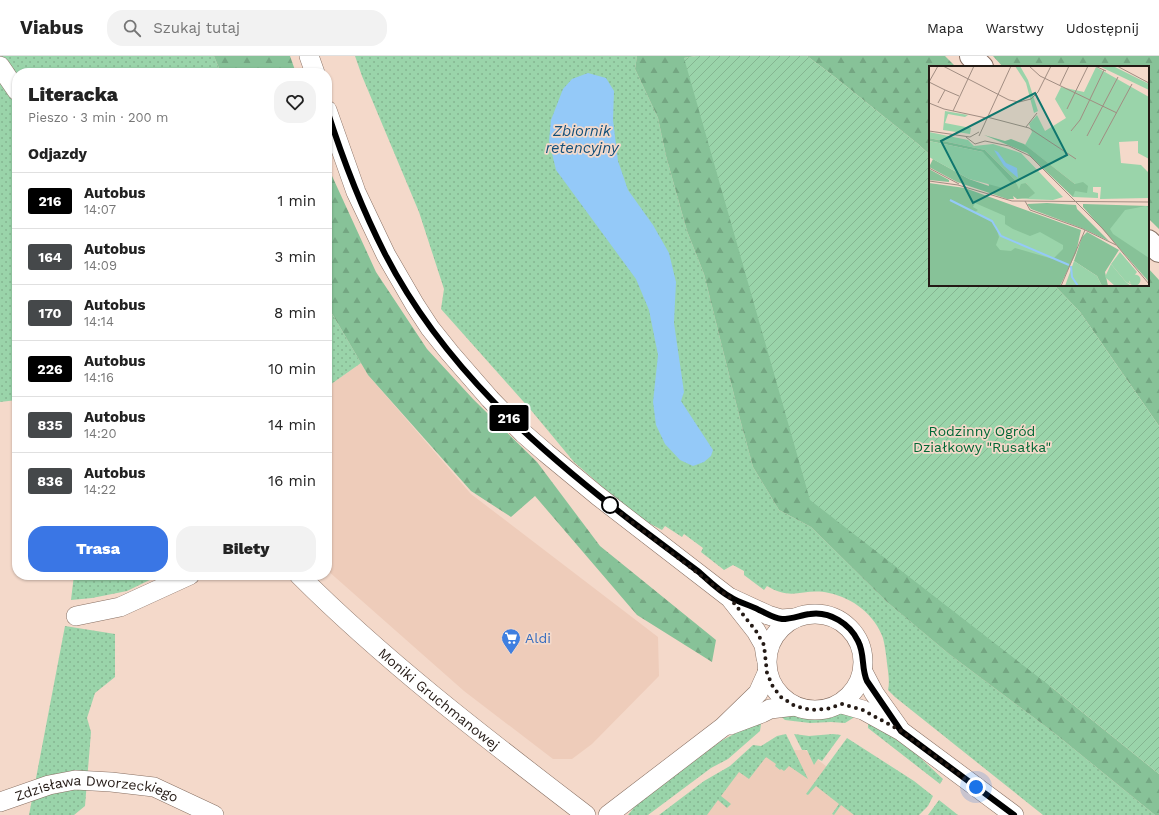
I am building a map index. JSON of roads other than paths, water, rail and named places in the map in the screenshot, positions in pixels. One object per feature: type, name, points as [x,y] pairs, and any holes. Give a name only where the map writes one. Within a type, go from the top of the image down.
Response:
[{"type":"main road","points":[[971,56],[981,66]]},
{"type":"main road","points":[[1149,243],[1159,251]]},
{"type":"street","points":[[309,56],[313,68]]},
{"type":"street","points":[[0,66],[12,84]]},
{"type":"street","points":[[332,124],[356,192],[386,255],[411,299],[430,328],[490,400],[523,432],[598,496],[730,598],[768,615],[781,619],[795,618],[812,614],[829,616],[847,625],[858,640],[863,657],[863,672],[855,690],[842,704],[827,709],[811,710],[795,706],[781,697],[773,687],[767,665],[764,645],[756,631],[730,598]]},
{"type":"street","points":[[1149,243],[1159,257]]},
{"type":"street","points":[[76,616],[120,607],[179,580]]},
{"type":"street","name":"Moniki Gruchmanowej","points":[[304,580],[413,680],[586,815]]},
{"type":"street","points":[[608,815],[723,727],[758,693],[767,665],[771,641],[781,627],[795,618]]},
{"type":"street","points":[[863,672],[874,693],[901,731]]},
{"type":"street","points":[[842,704],[863,710],[901,731],[1014,815]]},
{"type":"street","points":[[723,727],[770,709],[795,706]]},
{"type":"street","name":"Zdzisława Dworzeckiego","points":[[0,802],[49,785],[75,780],[111,782],[154,787],[214,815]]},
{"type":"water","name":"Zbiornik retencyjny","points":[[588,73],[606,78],[614,91],[613,120],[618,161],[628,190],[653,225],[669,253],[676,282],[674,323],[684,392],[681,401],[713,450],[711,456],[704,462],[693,466],[680,460],[665,444],[656,425],[653,402],[658,355],[649,310],[636,279],[556,170],[549,141],[551,120],[563,89],[572,79]]},
{"type":"place","name":"Aldi","points":[[511,655]]},
{"type":"park label","name":"Rodzinny Ogród Działkowy \"Rusałka\"","points":[[982,440]]}]
